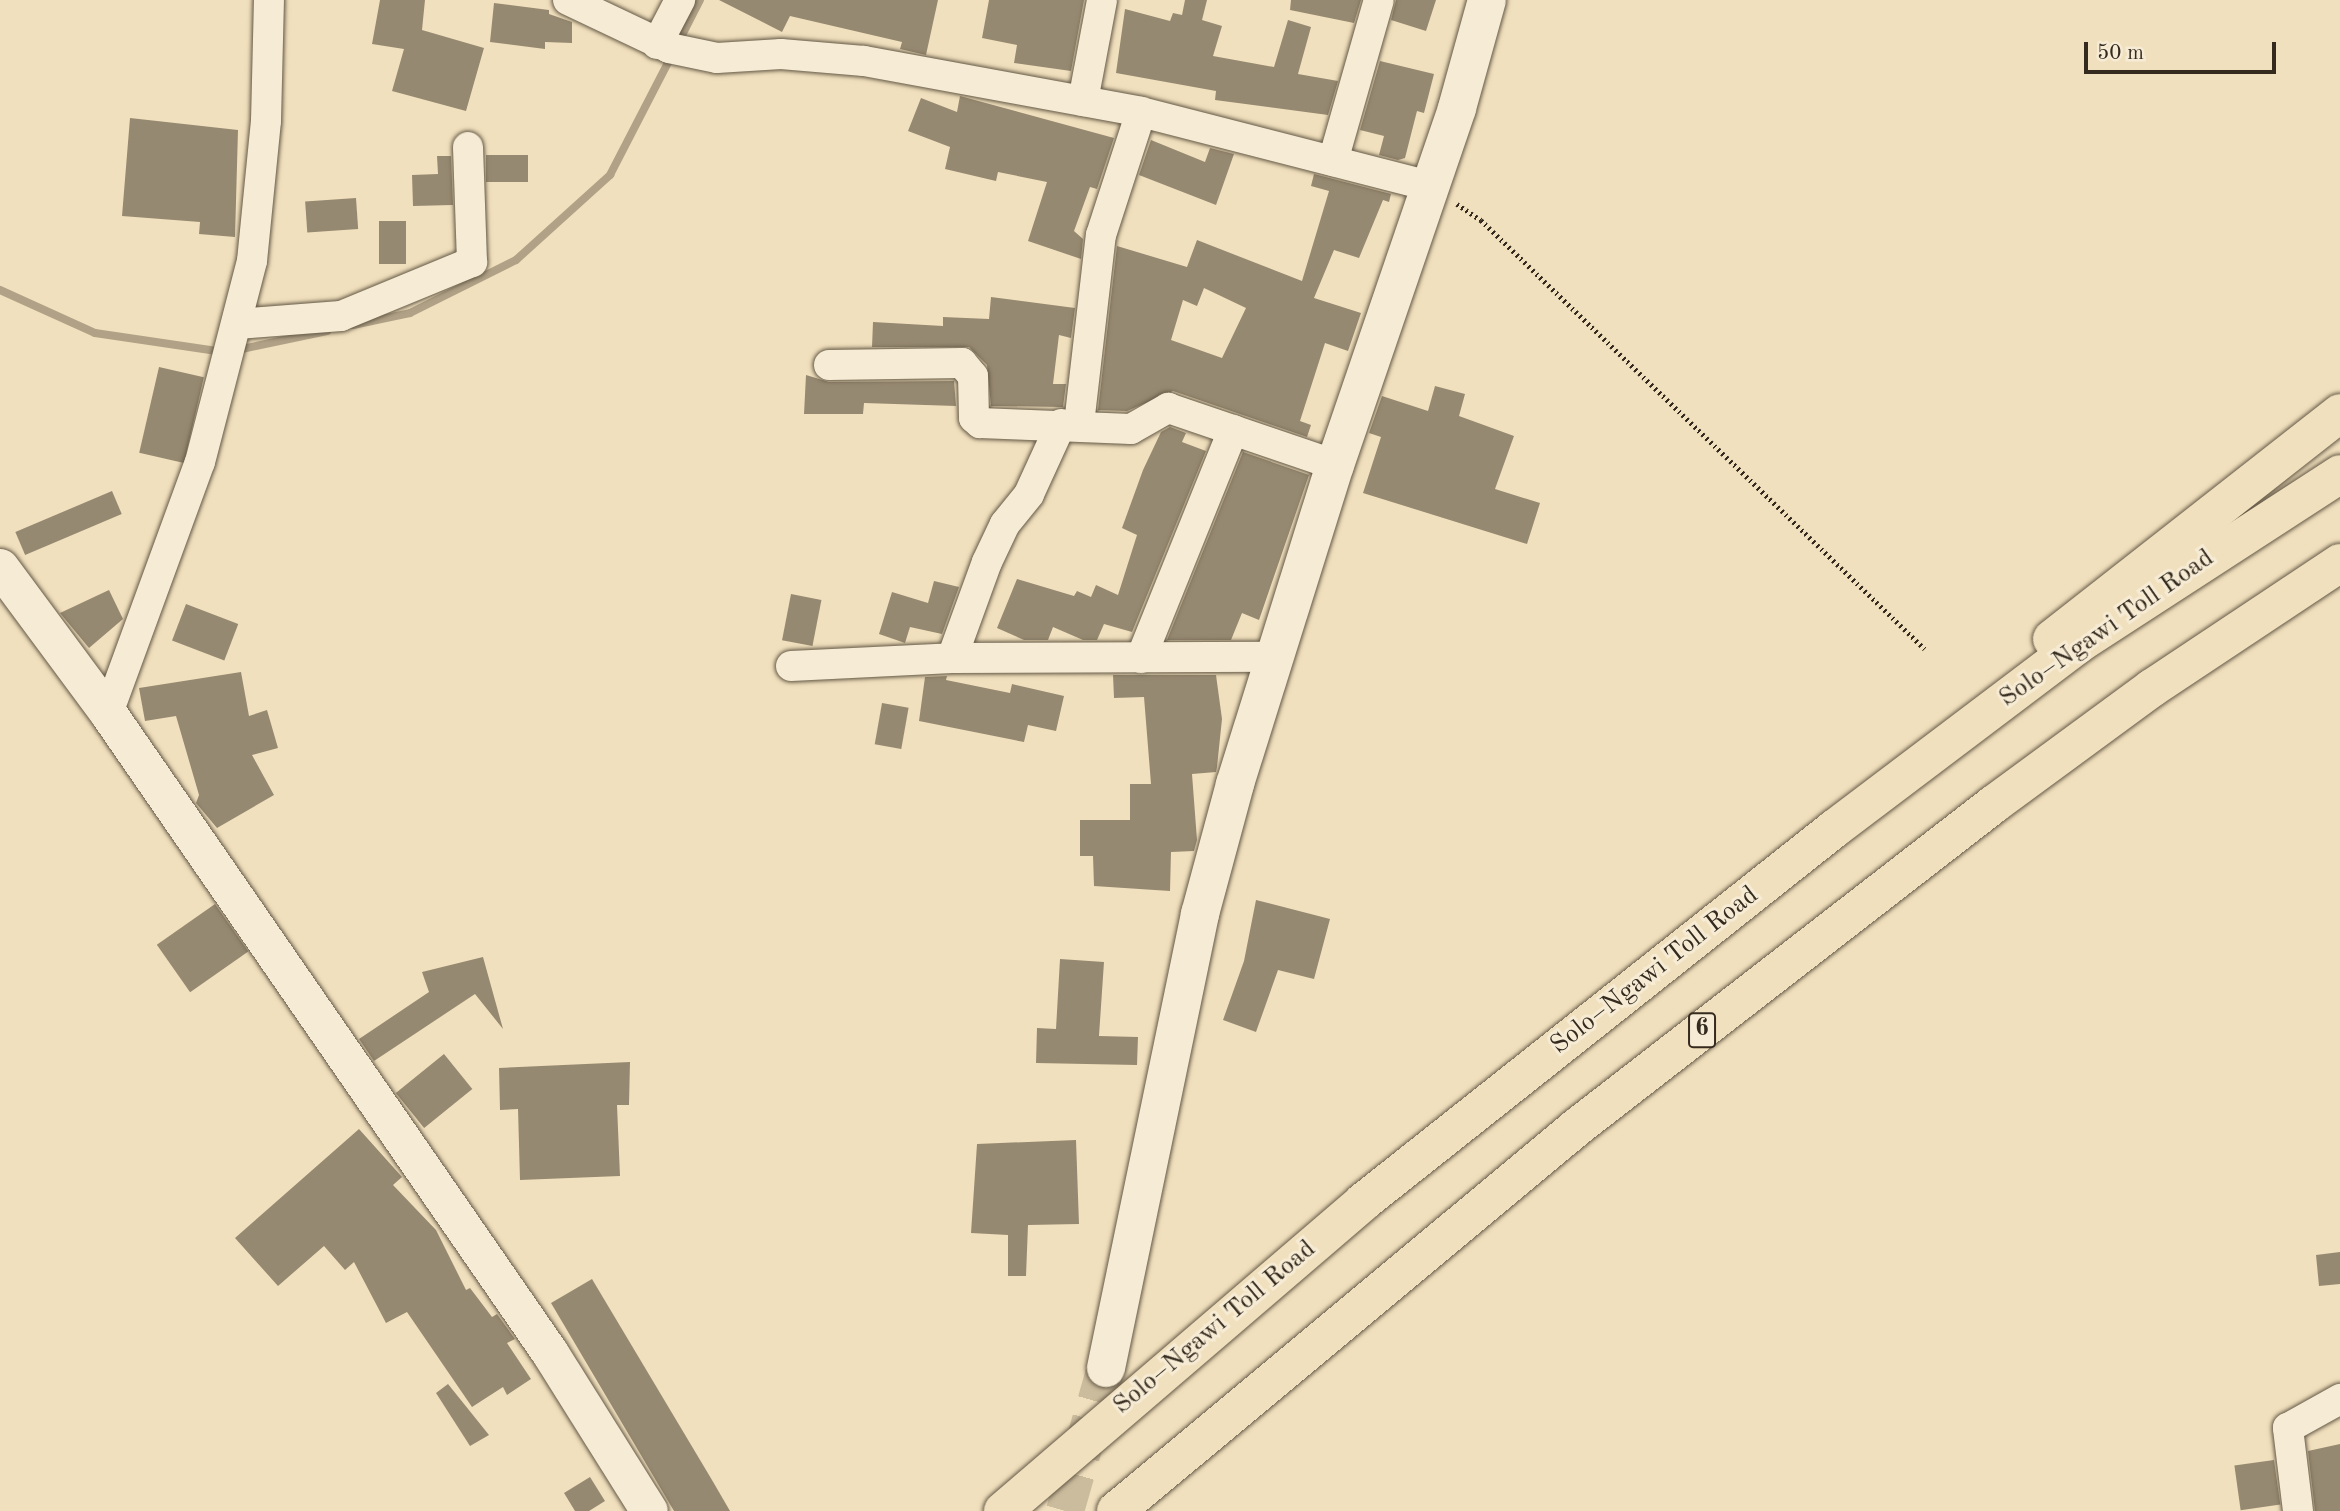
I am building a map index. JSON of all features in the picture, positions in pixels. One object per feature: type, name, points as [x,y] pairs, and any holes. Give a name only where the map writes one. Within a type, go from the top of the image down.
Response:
[{"type":"highway","points":[[1834,829],[2096,600],[2340,412]]},
{"type":"highway","name":"Solo–Ngawi Toll Road","points":[[1003,1511],[1363,1202],[1834,829],[2080,643],[2340,474]]},
{"type":"highway","name":"6","points":[[1116,1511],[1577,1127],[1993,804],[2331,570]]},
{"type":"main road","points":[[1106,1368],[1200,914],[1335,465],[1429,186],[1484,1]]},
{"type":"street","points":[[108,713],[200,463],[236,327],[260,202],[269,0]]},
{"type":"street","points":[[568,0],[663,46],[717,58],[822,56],[1083,101],[1141,112],[1429,186]]},
{"type":"street","points":[[663,46],[680,0]]},
{"type":"street","points":[[1083,101],[1102,0]]},
{"type":"street","points":[[1333,161],[1378,0]]},
{"type":"street","points":[[952,658],[987,562],[1005,524],[1029,494],[1070,424],[1101,235],[1141,112]]},
{"type":"street","points":[[236,327],[341,316],[472,262],[468,146]]},
{"type":"street","points":[[829,365],[962,363],[973,376],[974,418],[980,423],[1070,424],[1131,429],[1168,408],[1335,465]]},
{"type":"street","points":[[1142,658],[1233,430]]},
{"type":"street","points":[[0,567],[108,713],[550,1353],[649,1511]]},
{"type":"street","points":[[791,666],[952,658],[1276,657]]},
{"type":"street","points":[[2298,1511],[2288,1428],[2340,1399]]},
{"type":"path","points":[[1429,186],[1481,220],[1925,649]]},
{"type":"building","points":[[380,0],[425,0],[422,30],[484,48],[466,111],[392,91],[404,49],[372,44]]},
{"type":"building","points":[[719,0],[938,0],[926,55],[900,49],[902,42],[790,16],[782,32]]},
{"type":"building","points":[[989,0],[1084,0],[1071,71],[1014,63],[1017,45],[982,38]]},
{"type":"building","points":[[1185,0],[1207,0],[1202,20],[1222,26],[1213,56],[1274,67],[1288,20],[1311,27],[1298,74],[1338,81],[1328,115],[1215,100],[1216,91],[1116,73],[1125,9],[1170,21],[1173,13],[1182,15]]},
{"type":"building","points":[[1291,0],[1361,0],[1354,23],[1290,10]]},
{"type":"building","points":[[1396,0],[1436,0],[1426,31],[1391,20]]},
{"type":"building","points":[[494,3],[549,10],[549,14],[572,22],[572,43],[545,42],[545,49],[490,42]]},
{"type":"building","points":[[1380,61],[1434,74],[1424,113],[1417,111],[1405,158],[1398,160],[1379,155],[1384,136],[1360,130]]},
{"type":"building","points":[[960,96],[1114,138],[1097,189],[1090,187],[1074,231],[1083,239],[1081,259],[1028,241],[1047,182],[998,172],[996,181],[945,169],[950,147],[908,131],[921,98],[957,112]]},
{"type":"building","points":[[130,118],[238,130],[235,237],[199,234],[200,222],[122,216]]},
{"type":"building","points":[[1151,140],[1205,162],[1210,148],[1234,154],[1216,205],[1139,175]]},
{"type":"building","points":[[486,155],[528,155],[528,182],[486,182]]},
{"type":"building","points":[[437,156],[451,156],[453,205],[413,206],[412,175],[438,174]]},
{"type":"building","points":[[1314,174],[1391,194],[1389,202],[1383,200],[1359,258],[1334,250],[1314,298],[1361,313],[1348,351],[1325,343],[1300,421],[1311,425],[1307,437],[1173,391],[1127,411],[1098,410],[1117,246],[1187,267],[1197,240],[1302,281],[1329,191],[1311,186]],"holes":[[[1204,288],[1246,308],[1222,358],[1171,340],[1183,300],[1197,306]]]},
{"type":"building","points":[[356,198],[358,229],[307,232],[305,202]]},
{"type":"building","points":[[379,221],[406,221],[406,264],[379,264]]},
{"type":"building","points":[[991,297],[1075,308],[1071,338],[1059,335],[1053,384],[1066,384],[1063,407],[991,406],[987,365],[969,347],[872,347],[873,322],[943,326],[943,317],[989,319]]},
{"type":"building","points":[[159,367],[204,377],[184,463],[139,453]]},
{"type":"building","points":[[806,375],[829,382],[954,381],[956,406],[864,403],[863,414],[804,414]]},
{"type":"building","points":[[1435,386],[1465,394],[1459,416],[1514,436],[1495,489],[1540,503],[1527,544],[1363,493],[1381,437],[1369,433],[1382,396],[1428,411]]},
{"type":"building","points":[[1170,427],[1186,433],[1182,442],[1206,451],[1132,632],[1104,624],[1097,640],[1083,640],[1053,627],[1048,640],[1024,640],[997,628],[1017,579],[1074,596],[1077,591],[1091,597],[1096,585],[1118,595],[1137,535],[1122,528],[1143,470],[1161,432]]},
{"type":"building","points":[[1243,452],[1309,475],[1259,620],[1242,613],[1231,640],[1167,640]]},
{"type":"building","points":[[112,491],[122,514],[25,555],[15,532]]},
{"type":"building","points":[[934,581],[959,587],[942,634],[910,627],[905,643],[879,634],[892,592],[928,603]]},
{"type":"building","points":[[109,590],[123,619],[89,648],[60,613]]},
{"type":"building","points":[[791,594],[821,600],[812,646],[782,640]]},
{"type":"building","points":[[186,604],[238,624],[224,660],[172,640]]},
{"type":"building","points":[[241,672],[249,716],[267,710],[278,748],[252,755],[274,795],[217,828],[196,803],[199,795],[176,716],[145,721],[139,688]]},
{"type":"building","points":[[1113,675],[1216,675],[1222,719],[1216,772],[1192,774],[1197,840],[1194,851],[1171,852],[1170,891],[1094,886],[1093,856],[1080,856],[1080,820],[1130,820],[1130,784],[1151,784],[1144,697],[1114,698]]},
{"type":"building","points":[[947,676],[946,680],[1010,693],[1012,684],[1064,696],[1056,731],[1028,725],[1024,742],[919,721],[925,677]]},
{"type":"building","points":[[882,703],[909,708],[901,749],[875,744]]},
{"type":"building","points":[[1256,900],[1330,919],[1314,979],[1278,970],[1256,1032],[1223,1020],[1244,961]]},
{"type":"building","points":[[215,904],[248,952],[190,992],[157,945]]},
{"type":"building","points":[[483,957],[503,1029],[475,994],[374,1061],[359,1039],[429,992],[422,972]]},
{"type":"building","points":[[1060,959],[1104,962],[1099,1036],[1138,1037],[1137,1065],[1036,1063],[1037,1028],[1056,1029]]},
{"type":"building","points":[[444,1054],[472,1089],[424,1128],[396,1093]]},
{"type":"building","points":[[630,1062],[629,1105],[617,1105],[620,1176],[520,1180],[518,1109],[500,1110],[499,1068]]},
{"type":"building","points":[[359,1129],[402,1177],[393,1185],[436,1230],[466,1290],[470,1288],[492,1317],[497,1314],[515,1339],[507,1343],[531,1379],[507,1395],[503,1387],[472,1407],[407,1312],[386,1323],[354,1262],[345,1270],[324,1246],[278,1286],[235,1238]]},
{"type":"building","points":[[1076,1140],[1079,1224],[1028,1225],[1026,1276],[1008,1276],[1008,1235],[971,1233],[977,1144]]},
{"type":"building","points":[[2340,1252],[2340,1284],[2319,1286],[2316,1255]]},
{"type":"building","points":[[592,1279],[730,1511],[674,1511],[551,1303]]},
{"type":"building","points":[[448,1384],[489,1435],[470,1446],[436,1393]]},
{"type":"building","points":[[2340,1444],[2340,1511],[2315,1511],[2308,1451]]},
{"type":"building","points":[[2274,1460],[2280,1505],[2241,1510],[2234,1466]]},
{"type":"building","points":[[590,1477],[605,1501],[589,1511],[575,1511],[564,1493]]},
{"type":"waterway","points":[[678,43],[700,0]]},
{"type":"waterway","points":[[353,325],[410,313],[516,260],[610,175],[672,55]]},
{"type":"waterway","points":[[0,290],[95,333],[224,352]]},
{"type":"waterway","points":[[237,350],[327,331]]},
{"type":"tunnel","points":[[1065,1511],[1106,1368]]}]
